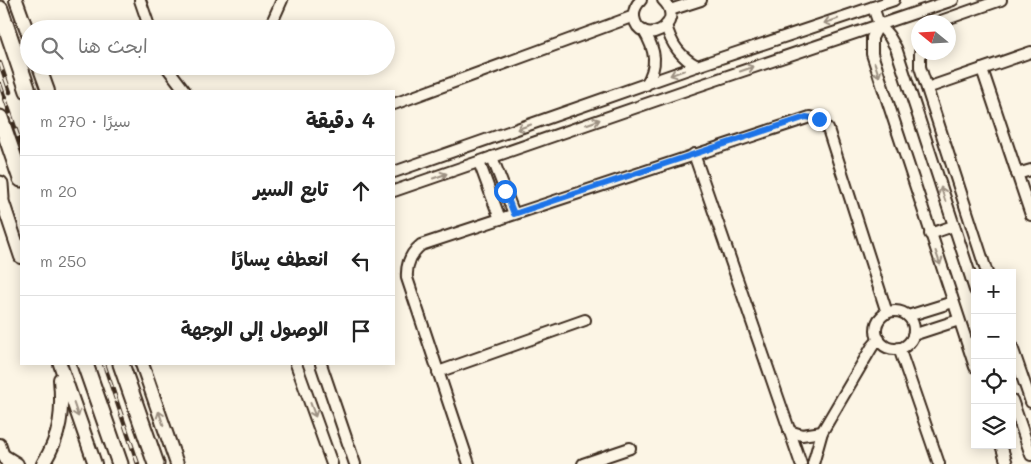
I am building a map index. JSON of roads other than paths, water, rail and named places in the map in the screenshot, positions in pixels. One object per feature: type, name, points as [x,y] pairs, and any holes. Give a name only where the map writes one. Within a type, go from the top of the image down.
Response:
[{"type":"highway","points":[[0,9],[20,68]]},
{"type":"highway","points":[[23,75],[28,90]]},
{"type":"highway","points":[[0,118],[20,176]]},
{"type":"highway","points":[[85,365],[120,464]]},
{"type":"highway","points":[[121,365],[156,464]]},
{"type":"main road","points":[[16,0],[23,20]]},
{"type":"main road","points":[[42,75],[48,90]]},
{"type":"main road","points":[[0,192],[20,254]]},
{"type":"main road","points":[[43,464],[50,452],[59,428],[63,405],[60,365]]},
{"type":"main road","points":[[60,365],[95,464]]},
{"type":"main road","points":[[142,365],[177,464]]},
{"type":"main road","points":[[4,455],[17,464]]},
{"type":"street","points":[[140,0],[147,20]]},
{"type":"street","points":[[273,20],[282,0]]},
{"type":"street","points":[[644,31],[656,32],[666,25],[670,16],[670,10],[663,0]]},
{"type":"street","points":[[670,10],[701,0]]},
{"type":"street","points":[[395,172],[697,66],[894,0]]},
{"type":"street","points":[[395,192],[953,0]]},
{"type":"street","points":[[956,16],[1001,0]]},
{"type":"street","points":[[637,2],[634,16],[639,27],[644,31],[652,44],[654,55],[653,72],[646,85]]},
{"type":"street","points":[[873,7],[879,24],[890,36],[896,48],[971,278]]},
{"type":"street","points":[[395,104],[634,16]]},
{"type":"street","points":[[879,24],[872,38],[872,54],[972,359]]},
{"type":"street","points":[[666,25],[674,47],[686,60],[697,66]]},
{"type":"street","points":[[927,88],[1031,52]]},
{"type":"street","points":[[920,60],[920,67],[986,269]]},
{"type":"street","points":[[982,69],[1031,215]]},
{"type":"street","points":[[173,75],[184,90]]},
{"type":"street","points":[[469,464],[409,283],[407,272],[409,261],[421,245],[806,117],[815,117],[823,122],[828,129],[887,313]]},
{"type":"street","points":[[694,154],[801,464]]},
{"type":"street","points":[[492,157],[514,214]]},
{"type":"street","points":[[479,162],[500,219]]},
{"type":"street","points":[[1017,174],[1031,170]]},
{"type":"street","points":[[930,234],[953,226]]},
{"type":"street","points":[[908,316],[953,302]]},
{"type":"street","points":[[941,305],[947,324]]},
{"type":"street","points":[[894,311],[902,312],[908,316],[914,328],[913,335],[908,344],[899,348],[885,346],[877,334],[878,322],[887,313],[894,311]]},
{"type":"street","points":[[438,372],[586,320]]},
{"type":"street","points":[[913,335],[959,320]]},
{"type":"street","points":[[813,464],[822,432],[872,347],[879,339]]},
{"type":"street","points":[[899,348],[939,464]]},
{"type":"street","points":[[1016,359],[1031,402]]},
{"type":"street","points":[[296,365],[332,464]]},
{"type":"street","points":[[321,365],[355,464]]},
{"type":"street","points":[[1013,404],[1031,455]]},
{"type":"street","points":[[789,431],[802,434],[822,432]]},
{"type":"street","points":[[583,464],[630,448]]},
{"type":"street","points":[[1002,449],[1007,464]]},
{"type":"railway","points":[[0,63],[10,92]]},
{"type":"railway","points":[[0,84],[20,142]]},
{"type":"railway","points":[[104,365],[138,464]]}]
